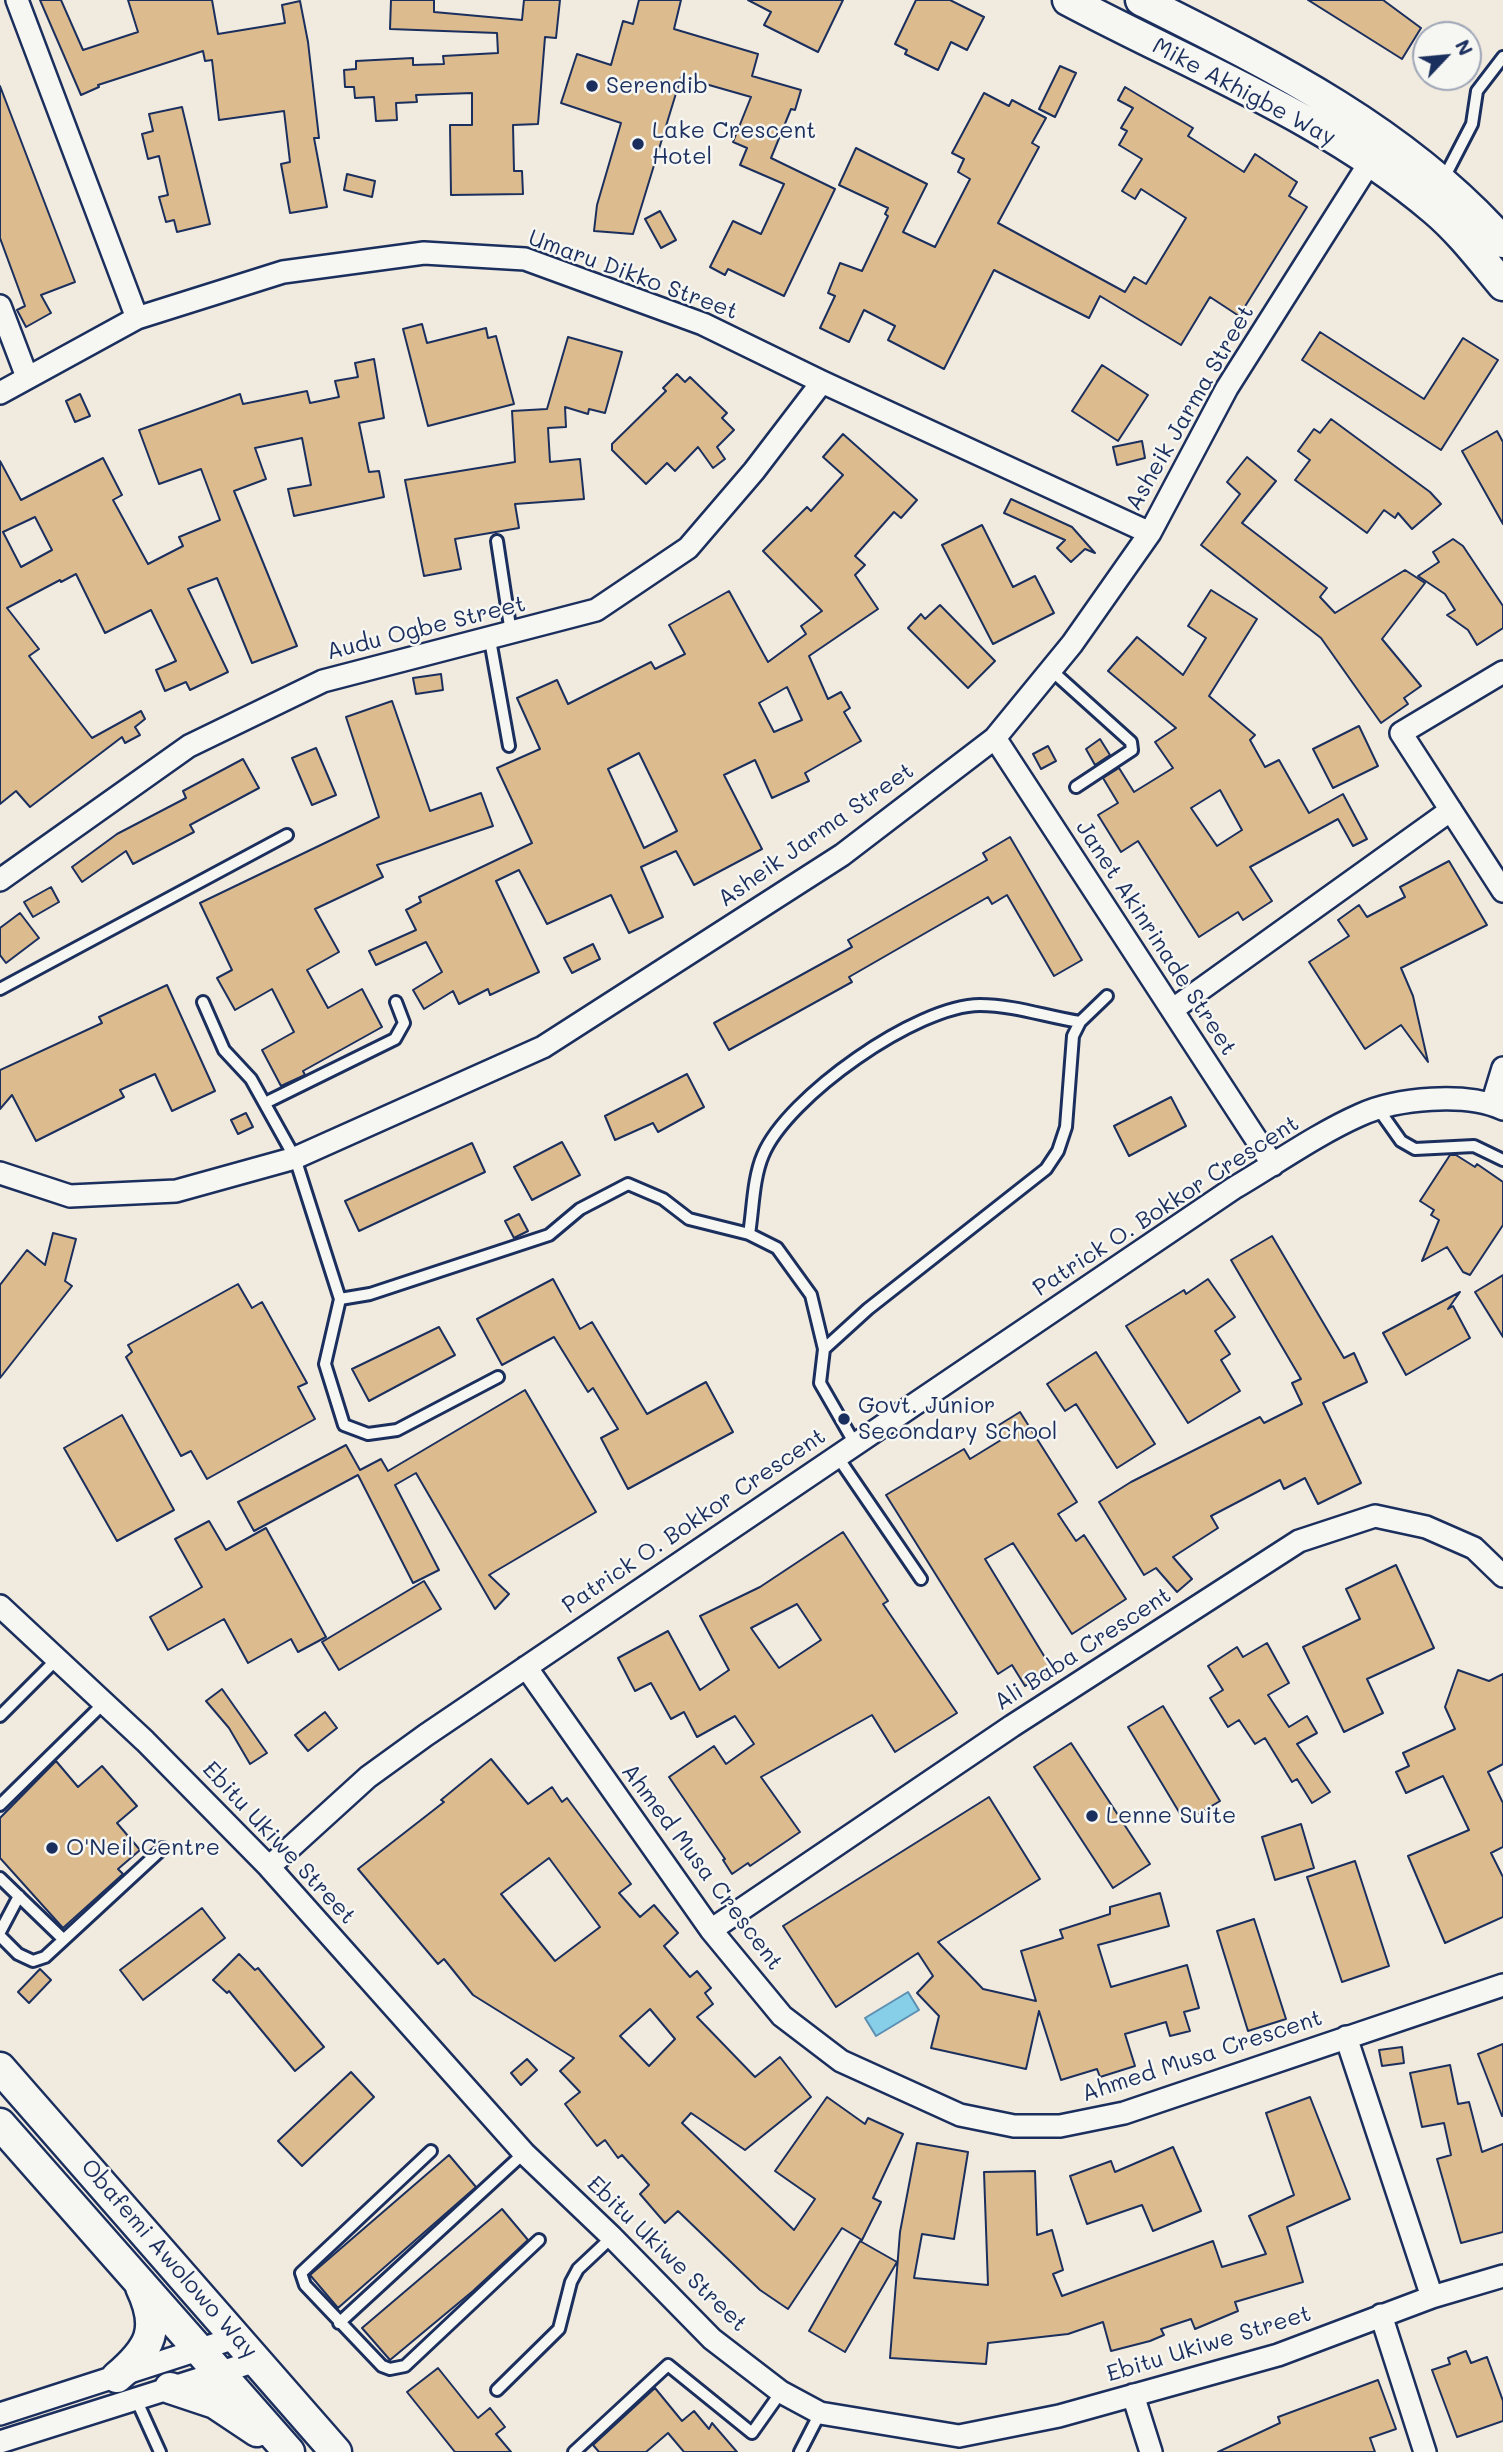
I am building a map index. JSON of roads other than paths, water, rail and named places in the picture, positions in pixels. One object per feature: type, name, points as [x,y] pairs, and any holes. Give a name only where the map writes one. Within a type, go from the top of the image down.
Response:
[{"type":"main road","name":"Mike Akhigbe Way","points":[[1068,0],[1283,108],[1378,150],[1442,183],[1503,242]]},
{"type":"main road","name":"Mike Akhigbe Way","points":[[1141,0],[1251,55],[1336,104],[1503,285]]},
{"type":"main road","name":"Obafemi Awolowo Way","points":[[0,2068],[336,2452]]},
{"type":"main road","name":"Obafemi Awolowo Way","points":[[0,2124],[289,2452]]},
{"type":"main road","points":[[117,2377],[140,2356],[151,2336],[150,2305],[137,2277]]},
{"type":"main road","points":[[170,2388],[215,2403],[283,2452]]},
{"type":"street","points":[[17,0],[137,318]]},
{"type":"street","name":"Asheik Jarma Street","points":[[0,1173],[70,1196],[176,1191],[295,1158],[542,1047],[842,855],[995,738],[1051,670],[1150,533],[1227,388],[1378,150]]},
{"type":"street","name":"Umaru Dikko Street","points":[[0,393],[137,318],[283,272],[424,253],[525,259],[703,324],[822,383],[1150,533]]},
{"type":"street","points":[[0,306],[27,377]]},
{"type":"street","name":"Audu Ogbe Street","points":[[0,880],[190,746],[323,681],[596,610],[688,548],[754,471],[822,383]]},
{"type":"street","points":[[1503,672],[1401,733],[1503,891]]},
{"type":"street","name":"Janet Akinrinade Street","points":[[995,738],[1273,1166]]},
{"type":"street","points":[[1172,1010],[1451,810]]},
{"type":"street","points":[[1497,1106],[1503,1068]]},
{"type":"street","name":"Patrick O. Bokkor Crescent","points":[[269,1867],[368,1777],[526,1667],[1223,1196],[1362,1114],[1435,1097],[1497,1106]]},
{"type":"street","name":"Ali Baba Crescent","points":[[711,1930],[1012,1726],[1298,1541],[1375,1516],[1426,1527],[1474,1548],[1503,1576]]},
{"type":"street","name":"Ebitu Ukiwe Street","points":[[0,1606],[145,1741],[269,1867],[524,2152],[712,2339],[781,2392],[820,2413],[957,2444],[1278,2355],[1432,2297],[1503,2276]]},
{"type":"street","name":"Ahmed Musa Crescent","points":[[526,1667],[711,1930],[782,2016],[841,2061],[960,2115],[1014,2126],[1060,2126],[1124,2113],[1503,1985]]},
{"type":"street","points":[[1346,2038],[1432,2297]]},
{"type":"street","points":[[1381,2315],[1425,2452]]},
{"type":"street","points":[[0,2414],[238,2337]]},
{"type":"street","points":[[0,2442],[257,2361]]},
{"type":"street","points":[[1133,2395],[1151,2452]]},
{"type":"lane","points":[[1442,183],[1472,124],[1477,91],[1503,57]]},
{"type":"lane","points":[[497,541],[511,633]]},
{"type":"lane","points":[[490,639],[509,746]]},
{"type":"lane","points":[[1051,670],[1131,743],[1132,750],[1076,787]]},
{"type":"lane","points":[[0,989],[287,835]]},
{"type":"lane","points":[[824,1349],[868,1308],[1046,1169],[1058,1151],[1066,1127],[1073,1036],[1080,1021],[1107,996]]},
{"type":"lane","points":[[203,1002],[224,1051],[246,1072],[295,1158],[341,1299],[325,1364],[344,1425],[368,1434],[397,1430],[498,1377]]},
{"type":"lane","points":[[265,1103],[395,1039],[404,1023],[396,1002]]},
{"type":"lane","points":[[749,1234],[763,1156],[791,1113],[825,1082],[886,1040],[927,1020],[977,1005],[1013,1008],[1080,1021]]},
{"type":"lane","points":[[1379,1110],[1401,1141],[1415,1149],[1474,1146],[1503,1160]]},
{"type":"lane","points":[[341,1299],[370,1294],[549,1235],[580,1209],[628,1184],[663,1199],[689,1219],[749,1234],[777,1248],[811,1295],[824,1349],[820,1383],[855,1444]]},
{"type":"lane","points":[[837,1456],[921,1579]]},
{"type":"lane","points":[[0,1716],[57,1658]]},
{"type":"lane","points":[[0,1804],[104,1703]]},
{"type":"lane","points":[[19,1896],[0,1934],[18,1954],[33,1961],[44,1957],[163,1848]]},
{"type":"lane","points":[[0,1878],[62,1939]]},
{"type":"lane","points":[[431,2151],[301,2273],[305,2285],[382,2366],[390,2369],[405,2366],[539,2240]]},
{"type":"lane","points":[[339,2323],[524,2152]]},
{"type":"lane","points":[[498,2390],[559,2329],[578,2269],[612,2237]]},
{"type":"lane","points":[[574,2452],[668,2365],[752,2433],[781,2392]]},
{"type":"lane","points":[[136,2399],[160,2452]]},
{"type":"lane","points":[[800,2452],[820,2413]]},
{"type":"water","points":[[908,1992],[919,2010],[876,2036],[865,2018]]},
{"type":"place","name":"Serendib","points":[[592,86]]},
{"type":"place","name":"Lake Crescent Hotel","points":[[638,144]]},
{"type":"place","name":"Govt. Junior Secondary School","points":[[844,1419]]},
{"type":"place","name":"Lenne Suite","points":[[1092,1816]]},
{"type":"place","name":"O'Neil Centre","points":[[52,1848]]}]
